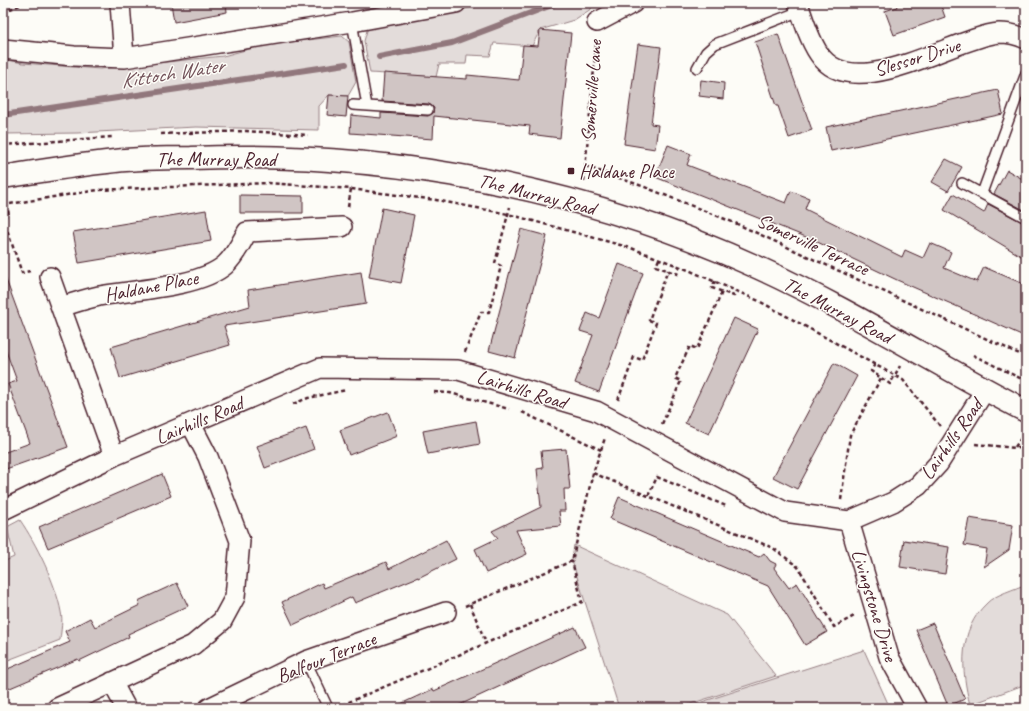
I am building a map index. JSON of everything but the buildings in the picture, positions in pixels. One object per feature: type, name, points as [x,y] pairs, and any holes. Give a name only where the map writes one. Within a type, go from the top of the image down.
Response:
[{"type":"street","points":[[120,3],[124,58]]},
{"type":"street","points":[[3,49],[74,56],[124,58],[352,22],[456,3]]},
{"type":"street","name":"Somerville Lane","points":[[597,22],[612,8],[633,3]]},
{"type":"street","name":"Slessor Drive","points":[[799,7],[819,55],[836,69],[855,73],[872,73],[904,65],[967,41],[999,33],[1026,39]]},
{"type":"street","name":"The Murray Road","points":[[3,177],[118,160],[230,156],[353,163],[424,170],[516,186],[634,219],[705,245],[760,268],[1026,411]]},
{"type":"street","name":"Haldane Place","points":[[61,307],[97,297],[192,281],[210,274],[225,265],[236,252],[247,232],[342,227]]},
{"type":"street","points":[[50,277],[114,456]]},
{"type":"street","name":"Lairhills Road","points":[[3,510],[114,456],[320,368],[458,370],[596,411],[784,512],[844,520],[893,502],[918,486],[940,463],[985,390]]},
{"type":"street","points":[[57,708],[193,645],[222,621],[235,597],[240,541],[208,457],[191,424]]},
{"type":"street","name":"Livingstone Drive","points":[[844,520],[874,605],[889,658],[917,708]]},
{"type":"street","name":"Balfour Terrace","points":[[209,708],[306,662],[446,612]]},
{"type":"street","points":[[112,682],[126,708]]},
{"type":"lane","points":[[697,68],[706,52],[715,44],[799,7]]},
{"type":"lane","points":[[352,22],[367,106]]},
{"type":"lane","points":[[982,193],[1026,73]]},
{"type":"lane","points":[[353,105],[428,110]]},
{"type":"lane","points":[[962,183],[1026,218]]},
{"type":"lane","points":[[306,662],[328,708]]},
{"type":"path","points":[[3,12],[25,3]]},
{"type":"path","name":"Somerville Lane","points":[[578,203],[584,179],[596,46],[594,38],[597,22]]},
{"type":"path","name":"Somerville Terrace","points":[[585,166],[642,186],[735,223],[1026,357]]},
{"type":"path","points":[[3,205],[98,190],[268,183],[351,189],[436,200],[508,214],[630,248],[680,266],[715,281],[759,301],[903,380],[952,442],[1026,449]]},
{"type":"path","points":[[458,370],[481,312],[489,312],[501,266],[495,263],[516,186]]},
{"type":"path","points":[[7,204],[9,215],[3,218],[22,273],[46,267],[50,277]]},
{"type":"path","points":[[659,258],[656,266],[677,274],[680,266]]},
{"type":"path","points":[[335,708],[582,602],[572,561],[593,473],[634,357],[642,360],[656,323],[649,320],[668,270]]},
{"type":"path","points":[[715,281],[712,288],[734,296],[736,291]]},
{"type":"path","points":[[654,442],[681,381],[675,378],[690,346],[697,349],[722,292]]},
{"type":"path","points":[[874,364],[870,371],[890,384],[895,375]]},
{"type":"path","points":[[844,520],[850,435],[881,378]]},
{"type":"path","points":[[286,406],[308,398],[346,390]]},
{"type":"path","points":[[428,391],[450,393],[514,410]]},
{"type":"path","points":[[521,412],[601,450]]},
{"type":"path","points":[[1015,447],[1026,430]]},
{"type":"path","points":[[593,473],[772,548],[788,557],[798,567],[834,627],[874,605]]},
{"type":"path","points":[[446,612],[470,604],[572,561]]},
{"type":"path","points":[[470,604],[486,644]]},
{"type":"shaded area","points":[[496,3],[593,3],[591,9],[574,20],[540,30],[532,46],[494,43],[490,56],[467,55],[466,64],[439,64],[436,77],[370,73],[364,41],[368,27]]},
{"type":"shaded area","points":[[342,36],[349,42],[356,82],[348,96],[329,95],[319,106],[319,130],[196,127],[77,133],[3,134],[3,59],[23,63],[100,69],[223,56],[264,45]]},
{"type":"shaded area","points":[[20,520],[39,552],[55,589],[62,615],[61,633],[60,640],[3,662],[3,562],[14,557],[7,527]]},
{"type":"shaded area","points":[[574,545],[727,615],[776,676],[678,708],[619,708],[572,561]]},
{"type":"shaded area","points":[[1026,584],[1026,684],[970,705],[965,678],[964,651],[971,625],[990,600]]},
{"type":"shaded area","points":[[864,650],[890,708],[683,708]]},
{"type":"waterway","name":"Kittoch Water","points":[[379,57],[452,43],[557,3]]},
{"type":"waterway","name":"Kittoch Water","points":[[3,115],[346,64]]},
{"type":"place","name":"Haldane Place","points":[[571,171]]}]
